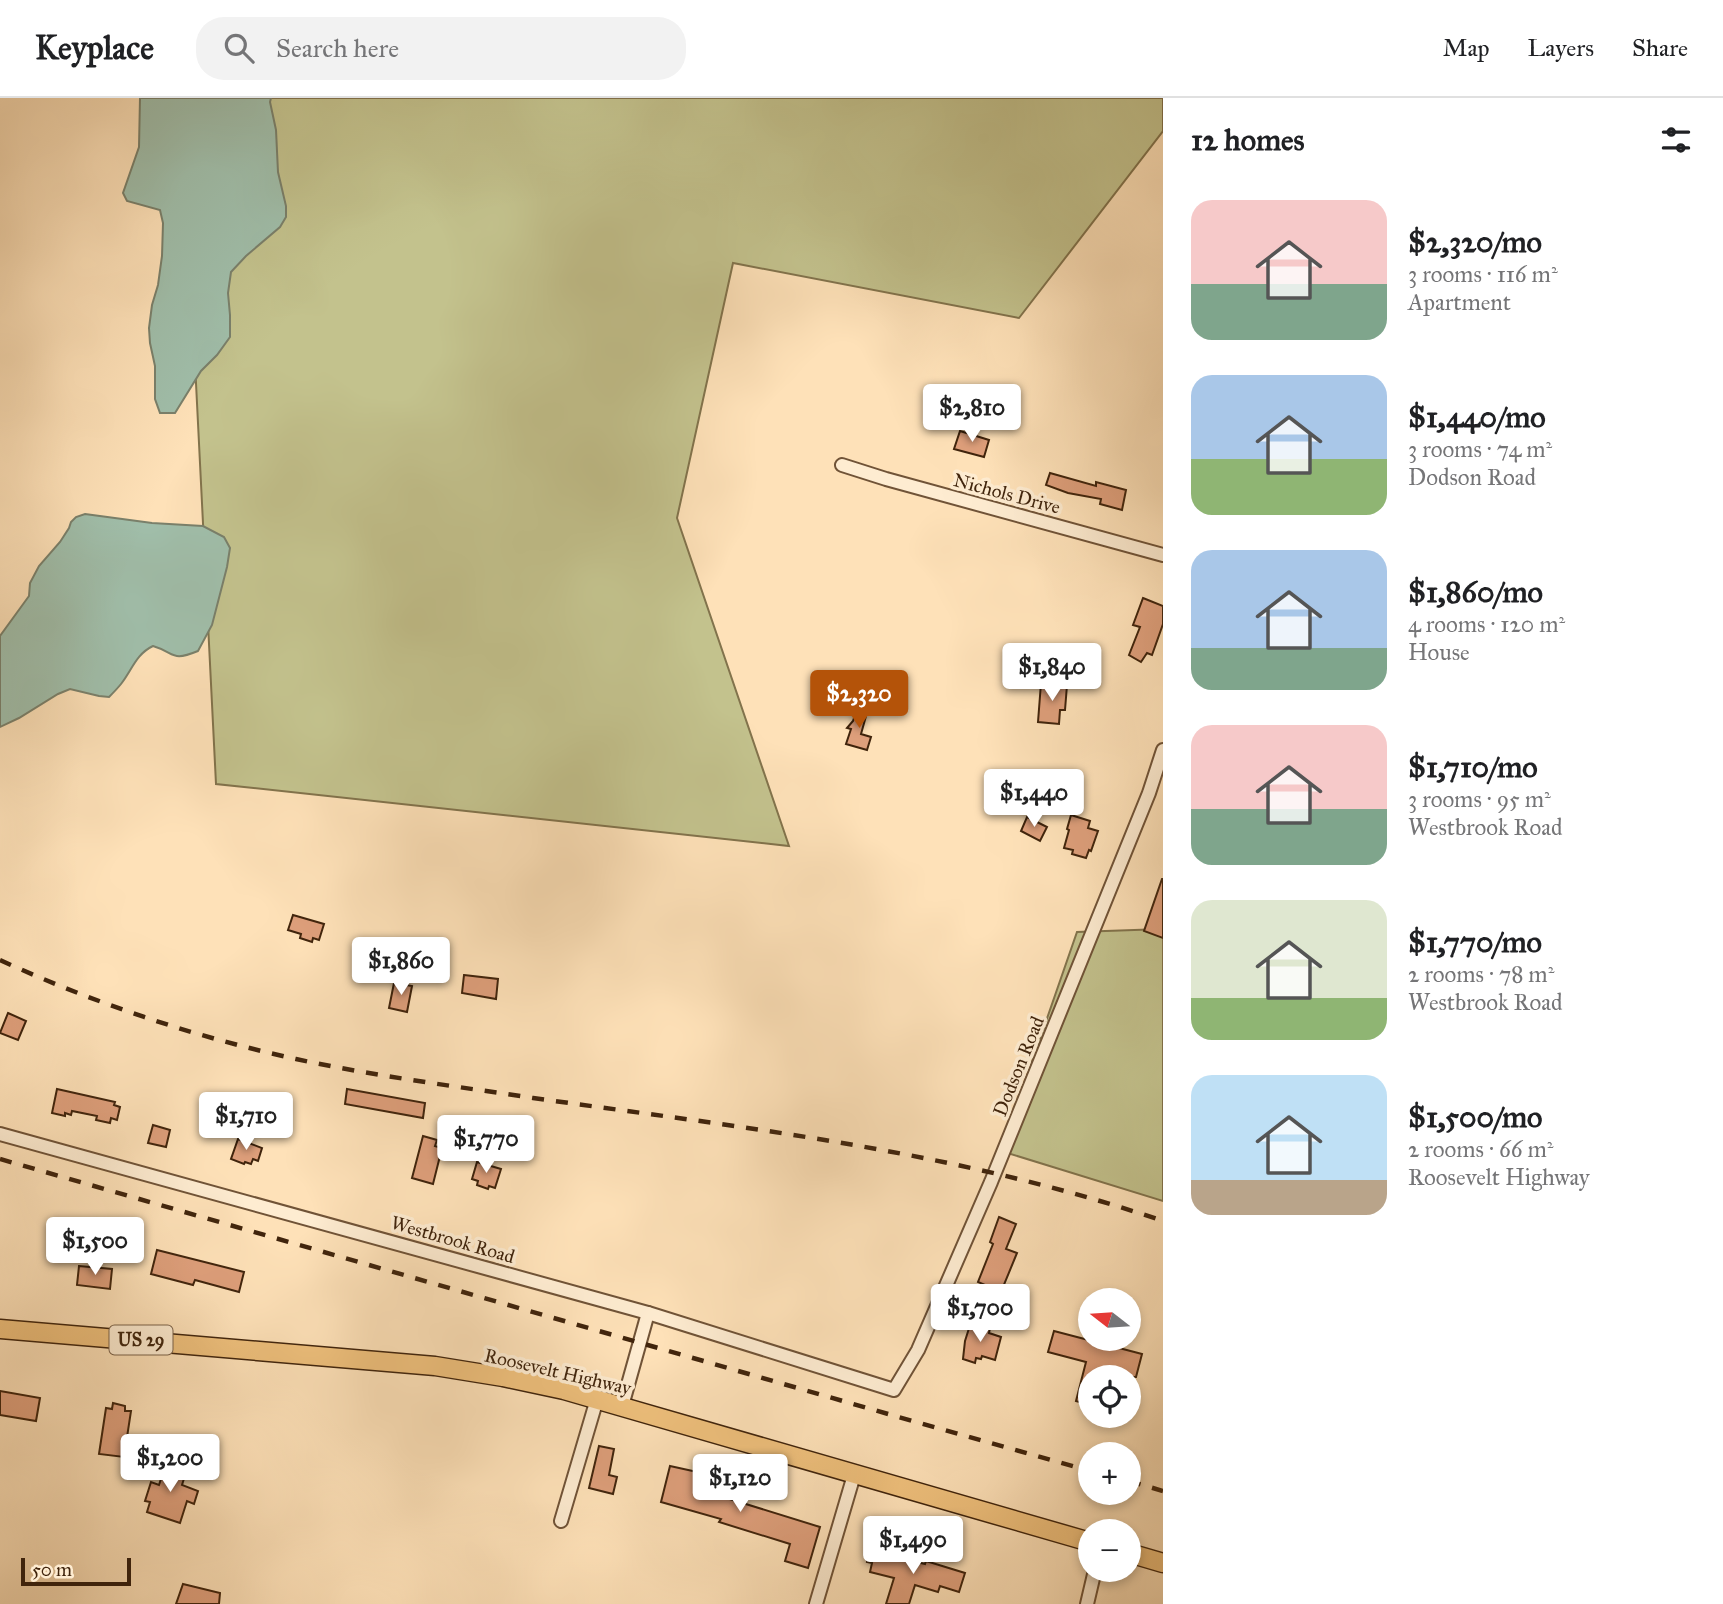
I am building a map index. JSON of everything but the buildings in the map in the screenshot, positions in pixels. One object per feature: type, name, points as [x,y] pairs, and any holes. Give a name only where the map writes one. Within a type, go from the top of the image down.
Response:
[{"type":"main road","name":"Roosevelt Highway","points":[[0,1329],[435,1366],[503,1377],[622,1406],[1078,1539]]},
{"type":"main road","points":[[1141,1557],[1163,1563]]},
{"type":"street","name":"Nichols Drive","points":[[842,466],[1163,555]]},
{"type":"street","name":"Dodson Road","points":[[894,1390],[918,1350],[991,1182],[1149,793],[1163,750]]},
{"type":"street","name":"Westbrook Road","points":[[0,1134],[648,1313],[894,1390]]},
{"type":"street","points":[[622,1406],[648,1313]]},
{"type":"street","points":[[561,1521],[597,1399]]},
{"type":"street","points":[[816,1604],[854,1475]]},
{"type":"street","points":[[1087,1604],[1092,1582]]},
{"type":"shaded area","points":[[140,98],[271,98],[278,172],[286,206],[286,217],[280,227],[231,272],[228,293],[230,337],[201,371],[175,413],[160,413],[155,399],[155,366],[150,343],[152,305],[162,256],[163,223],[160,210],[127,201],[123,193],[139,147]]},
{"type":"shaded area","points":[[176,98],[1163,98],[1163,131],[1019,318],[733,263],[677,518],[789,846],[216,784],[194,343]]},
{"type":"shaded area","points":[[85,514],[152,523],[203,526],[224,537],[230,548],[212,625],[198,651],[178,656],[153,646],[147,649],[109,697],[70,689],[0,727],[0,636],[29,596],[30,583],[39,566],[60,542],[71,522]]},
{"type":"shaded area","points":[[1163,929],[1163,1201],[1001,1151],[1077,932]]},
{"type":"railway","points":[[0,960],[72,991],[145,1017],[296,1059],[355,1071],[851,1144],[1008,1176],[1163,1221]]},
{"type":"railway","points":[[0,1159],[1078,1468]]},
{"type":"railway","points":[[1141,1485],[1163,1491]]}]
